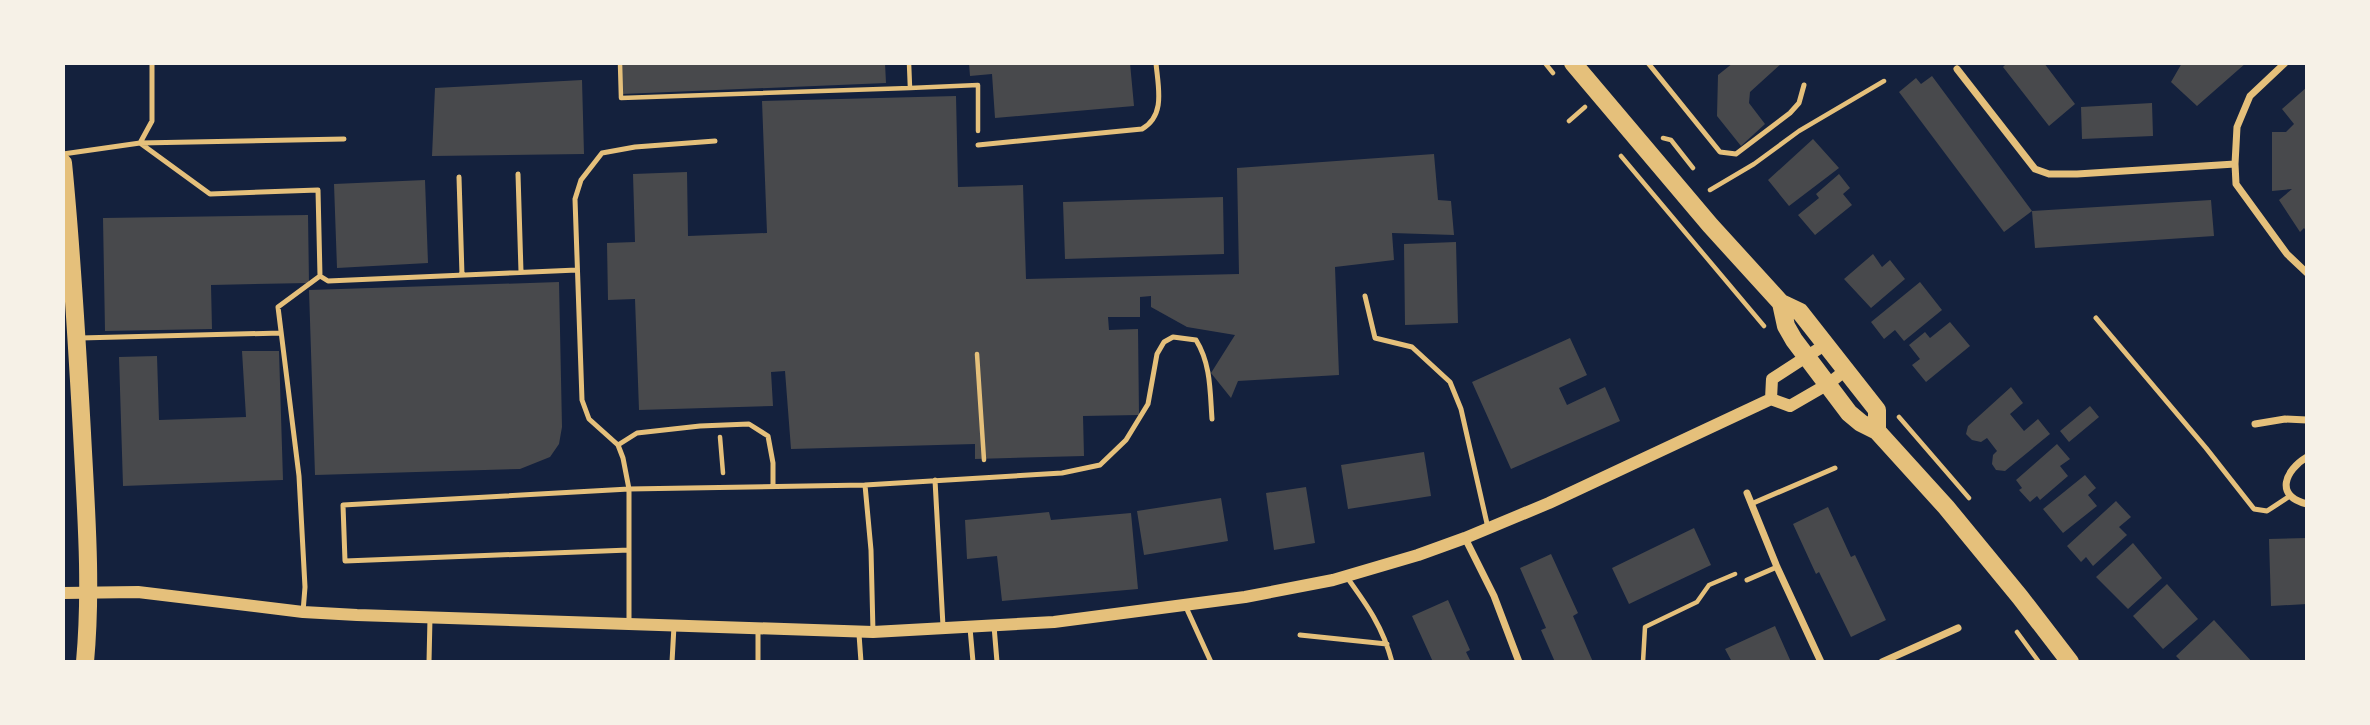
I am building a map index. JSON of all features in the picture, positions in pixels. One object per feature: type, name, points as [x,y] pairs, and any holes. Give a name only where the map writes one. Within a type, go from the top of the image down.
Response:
[{"type":"main road","points":[[1573,63],[1684,197],[1781,303],[1800,312],[1877,410],[1877,431]]},
{"type":"main road","points":[[63,163],[77,338],[89,592],[85,662]]},
{"type":"main road","points":[[1781,303],[1786,326],[1849,413],[1877,431],[1946,507],[2070,662]]},
{"type":"street","points":[[2285,63],[2250,96],[2237,127],[2236,184],[2287,254],[2307,273]]},
{"type":"street","points":[[1957,69],[2035,169],[2049,174],[2235,164]]},
{"type":"street","points":[[1771,399],[1772,379],[1826,344]]},
{"type":"street","points":[[63,593],[147,593],[303,612],[859,632],[1054,622],[1245,597],[1346,576],[1418,555],[1549,503],[1771,399],[1790,406],[1846,370]]},
{"type":"street","points":[[2255,424],[2285,419],[2307,420]]},
{"type":"street","points":[[2307,457],[2289,471],[2285,483],[2290,496],[2296,501],[2307,503]]},
{"type":"street","points":[[1747,493],[1777,567],[1821,662]]},
{"type":"street","points":[[1465,538],[1494,596],[1519,662]]},
{"type":"street","points":[[1882,662],[1958,628]]},
{"type":"lane","points":[[140,143],[152,121],[152,63]]},
{"type":"lane","points":[[978,145],[1142,129],[1157,115],[1159,105],[1156,63]]},
{"type":"lane","points":[[1647,63],[1720,152],[1736,154],[1790,113],[1799,103],[1804,85]]},
{"type":"lane","points":[[63,154],[140,143],[344,139]]},
{"type":"lane","points":[[629,625],[629,489],[618,445],[589,419],[582,400],[575,199],[581,180],[602,153],[715,141]]},
{"type":"lane","points":[[140,143],[210,194],[318,190],[320,276]]},
{"type":"lane","points":[[518,174],[521,272]]},
{"type":"lane","points":[[459,177],[463,275]]},
{"type":"lane","points":[[320,276],[328,281],[577,270]]},
{"type":"lane","points":[[303,612],[305,587],[299,476],[278,307],[320,276]]},
{"type":"lane","points":[[1364,296],[1376,338],[1412,347],[1450,383],[1461,410],[1488,528]]},
{"type":"lane","points":[[2096,318],[2206,447],[2254,509],[2267,511],[2290,496]]},
{"type":"lane","points":[[77,338],[281,333]]},
{"type":"lane","points":[[629,550],[345,561],[343,505],[629,489],[865,485],[1062,472],[1100,465],[1126,440],[1134,428],[1147,404],[1157,354],[1164,342],[1173,337],[1196,340],[1204,353],[1212,419]]},
{"type":"lane","points":[[618,445],[637,433],[750,424],[768,436],[773,463],[773,486]]},
{"type":"lane","points":[[1751,504],[1835,468]]},
{"type":"lane","points":[[935,480],[943,629]]},
{"type":"lane","points":[[865,485],[871,550],[873,632]]},
{"type":"lane","points":[[1747,580],[1777,567]]},
{"type":"lane","points":[[1346,576],[1368,607],[1387,644],[1392,662]]},
{"type":"lane","points":[[1185,605],[1211,662]]},
{"type":"lane","points":[[429,662],[430,618]]},
{"type":"lane","points":[[672,662],[674,626]]},
{"type":"lane","points":[[994,626],[997,662]]},
{"type":"lane","points":[[970,628],[973,662]]},
{"type":"lane","points":[[758,629],[758,662]]},
{"type":"lane","points":[[859,632],[861,662]]},
{"type":"lane","points":[[1300,635],[1387,644]]},
{"type":"path","points":[[620,63],[621,98],[978,85],[978,145]]},
{"type":"path","points":[[909,63],[910,88]]},
{"type":"path","points":[[1545,63],[1560,81]]},
{"type":"path","points":[[1710,190],[1754,164],[1800,131],[1884,81]]},
{"type":"path","points":[[1575,100],[1591,119]]},
{"type":"path","points":[[1617,152],[1770,332]]},
{"type":"path","points":[[977,354],[984,460]]},
{"type":"path","points":[[1897,415],[1970,499]]},
{"type":"path","points":[[720,425],[724,487]]},
{"type":"path","points":[[1643,662],[1645,627],[1698,602],[1709,585],[1734,574],[1747,580]]},
{"type":"building","points":[[621,63],[885,63],[886,83],[622,94]]},
{"type":"building","points":[[969,63],[1130,63],[1134,106],[995,118],[992,74],[970,76]]},
{"type":"building","points":[[1733,63],[1782,63],[1750,92],[1749,103],[1765,124],[1741,146],[1717,116],[1718,75]]},
{"type":"building","points":[[2007,63],[2044,63],[2075,104],[2049,126],[2003,67]]},
{"type":"building","points":[[2182,63],[2246,63],[2197,106],[2171,82]]},
{"type":"building","points":[[1932,76],[2032,211],[2004,232],[1899,92],[1916,78],[1921,84]]},
{"type":"building","points":[[582,80],[584,154],[432,156],[435,88]]},
{"type":"building","points":[[2307,87],[2307,232],[2304,228],[2300,232],[2279,200],[2292,189],[2272,191],[2272,132],[2286,132],[2294,124],[2282,109]]},
{"type":"building","points":[[956,96],[958,187],[1023,185],[1026,279],[1239,274],[1237,168],[1434,154],[1438,200],[1451,201],[1454,235],[1392,233],[1394,260],[1335,267],[1339,375],[1238,381],[1231,398],[1211,373],[1235,335],[1187,327],[1151,307],[1151,296],[1140,297],[1140,317],[1108,317],[1109,330],[1138,329],[1139,415],[1083,416],[1084,456],[975,459],[975,444],[791,449],[785,371],[771,372],[773,406],[639,410],[635,299],[608,300],[607,243],[635,242],[633,174],[687,172],[688,236],[767,233],[762,101]]},
{"type":"building","points":[[2152,103],[2153,136],[2082,139],[2081,107]]},
{"type":"building","points":[[1813,139],[1839,168],[1789,206],[1768,180]]},
{"type":"building","points":[[1839,174],[1850,188],[1843,194],[1852,205],[1815,235],[1798,215],[1819,198],[1816,194]]},
{"type":"building","points":[[425,180],[428,263],[337,268],[334,184]]},
{"type":"building","points":[[1223,197],[1224,254],[1065,259],[1063,202]]},
{"type":"building","points":[[2211,200],[2214,236],[2035,248],[2032,211]]},
{"type":"building","points":[[308,215],[309,283],[211,285],[212,329],[105,331],[103,218]]},
{"type":"building","points":[[1456,242],[1458,323],[1405,325],[1404,244]]},
{"type":"building","points":[[1873,254],[1882,267],[1890,260],[1905,279],[1871,308],[1844,279]]},
{"type":"building","points":[[559,282],[562,427],[559,444],[550,457],[520,469],[315,475],[309,290]]},
{"type":"building","points":[[1920,282],[1942,310],[1904,341],[1895,330],[1884,339],[1871,322]]},
{"type":"building","points":[[1950,322],[1970,346],[1926,382],[1912,365],[1920,359],[1909,345],[1925,332],[1930,338]]},
{"type":"building","points":[[1570,338],[1587,375],[1559,388],[1567,405],[1605,387],[1620,421],[1511,469],[1472,382]]},
{"type":"building","points":[[242,351],[279,351],[283,480],[123,486],[119,357],[157,356],[159,420],[246,417]]},
{"type":"building","points":[[2011,387],[2023,403],[2010,414],[2024,431],[2038,419],[2050,434],[2005,471],[1996,470],[1992,464],[1993,455],[1997,451],[1987,438],[1981,442],[1972,440],[1966,434],[1968,426]]},
{"type":"building","points":[[2090,406],[2099,417],[2069,442],[2060,431]]},
{"type":"building","points":[[2057,444],[2070,459],[2060,466],[2068,476],[2040,500],[2037,496],[2030,502],[2019,490],[2022,488],[2016,480]]},
{"type":"building","points":[[1424,452],[1431,496],[1348,509],[1341,465]]},
{"type":"building","points":[[2085,475],[2096,488],[2088,495],[2097,506],[2063,533],[2043,509]]},
{"type":"building","points":[[1306,487],[1315,543],[1274,550],[1266,493]]},
{"type":"building","points":[[1221,498],[1228,541],[1144,555],[1137,511]]},
{"type":"building","points":[[2116,501],[2131,517],[2119,527],[2127,535],[2093,566],[2086,557],[2081,562],[2067,546]]},
{"type":"building","points":[[1828,507],[1851,557],[1855,555],[1886,620],[1851,637],[1819,572],[1816,574],[1793,524]]},
{"type":"building","points":[[1049,512],[1051,520],[1131,513],[1138,589],[1002,601],[997,556],[967,559],[965,520]]},
{"type":"building","points":[[1694,528],[1711,565],[1629,604],[1612,568]]},
{"type":"building","points":[[2307,538],[2307,604],[2271,606],[2269,539]]},
{"type":"building","points":[[2133,543],[2162,578],[2128,609],[2096,577]]},
{"type":"building","points":[[1551,554],[1578,613],[1573,616],[1593,662],[1555,662],[1541,630],[1546,628],[1520,568]]},
{"type":"building","points":[[2167,584],[2198,619],[2163,649],[2133,616]]},
{"type":"building","points":[[1448,600],[1470,650],[1466,652],[1471,662],[1433,662],[1412,616]]},
{"type":"building","points":[[2214,620],[2252,662],[2182,662],[2176,656]]},
{"type":"building","points":[[1775,626],[1791,662],[1732,662],[1725,649]]}]
